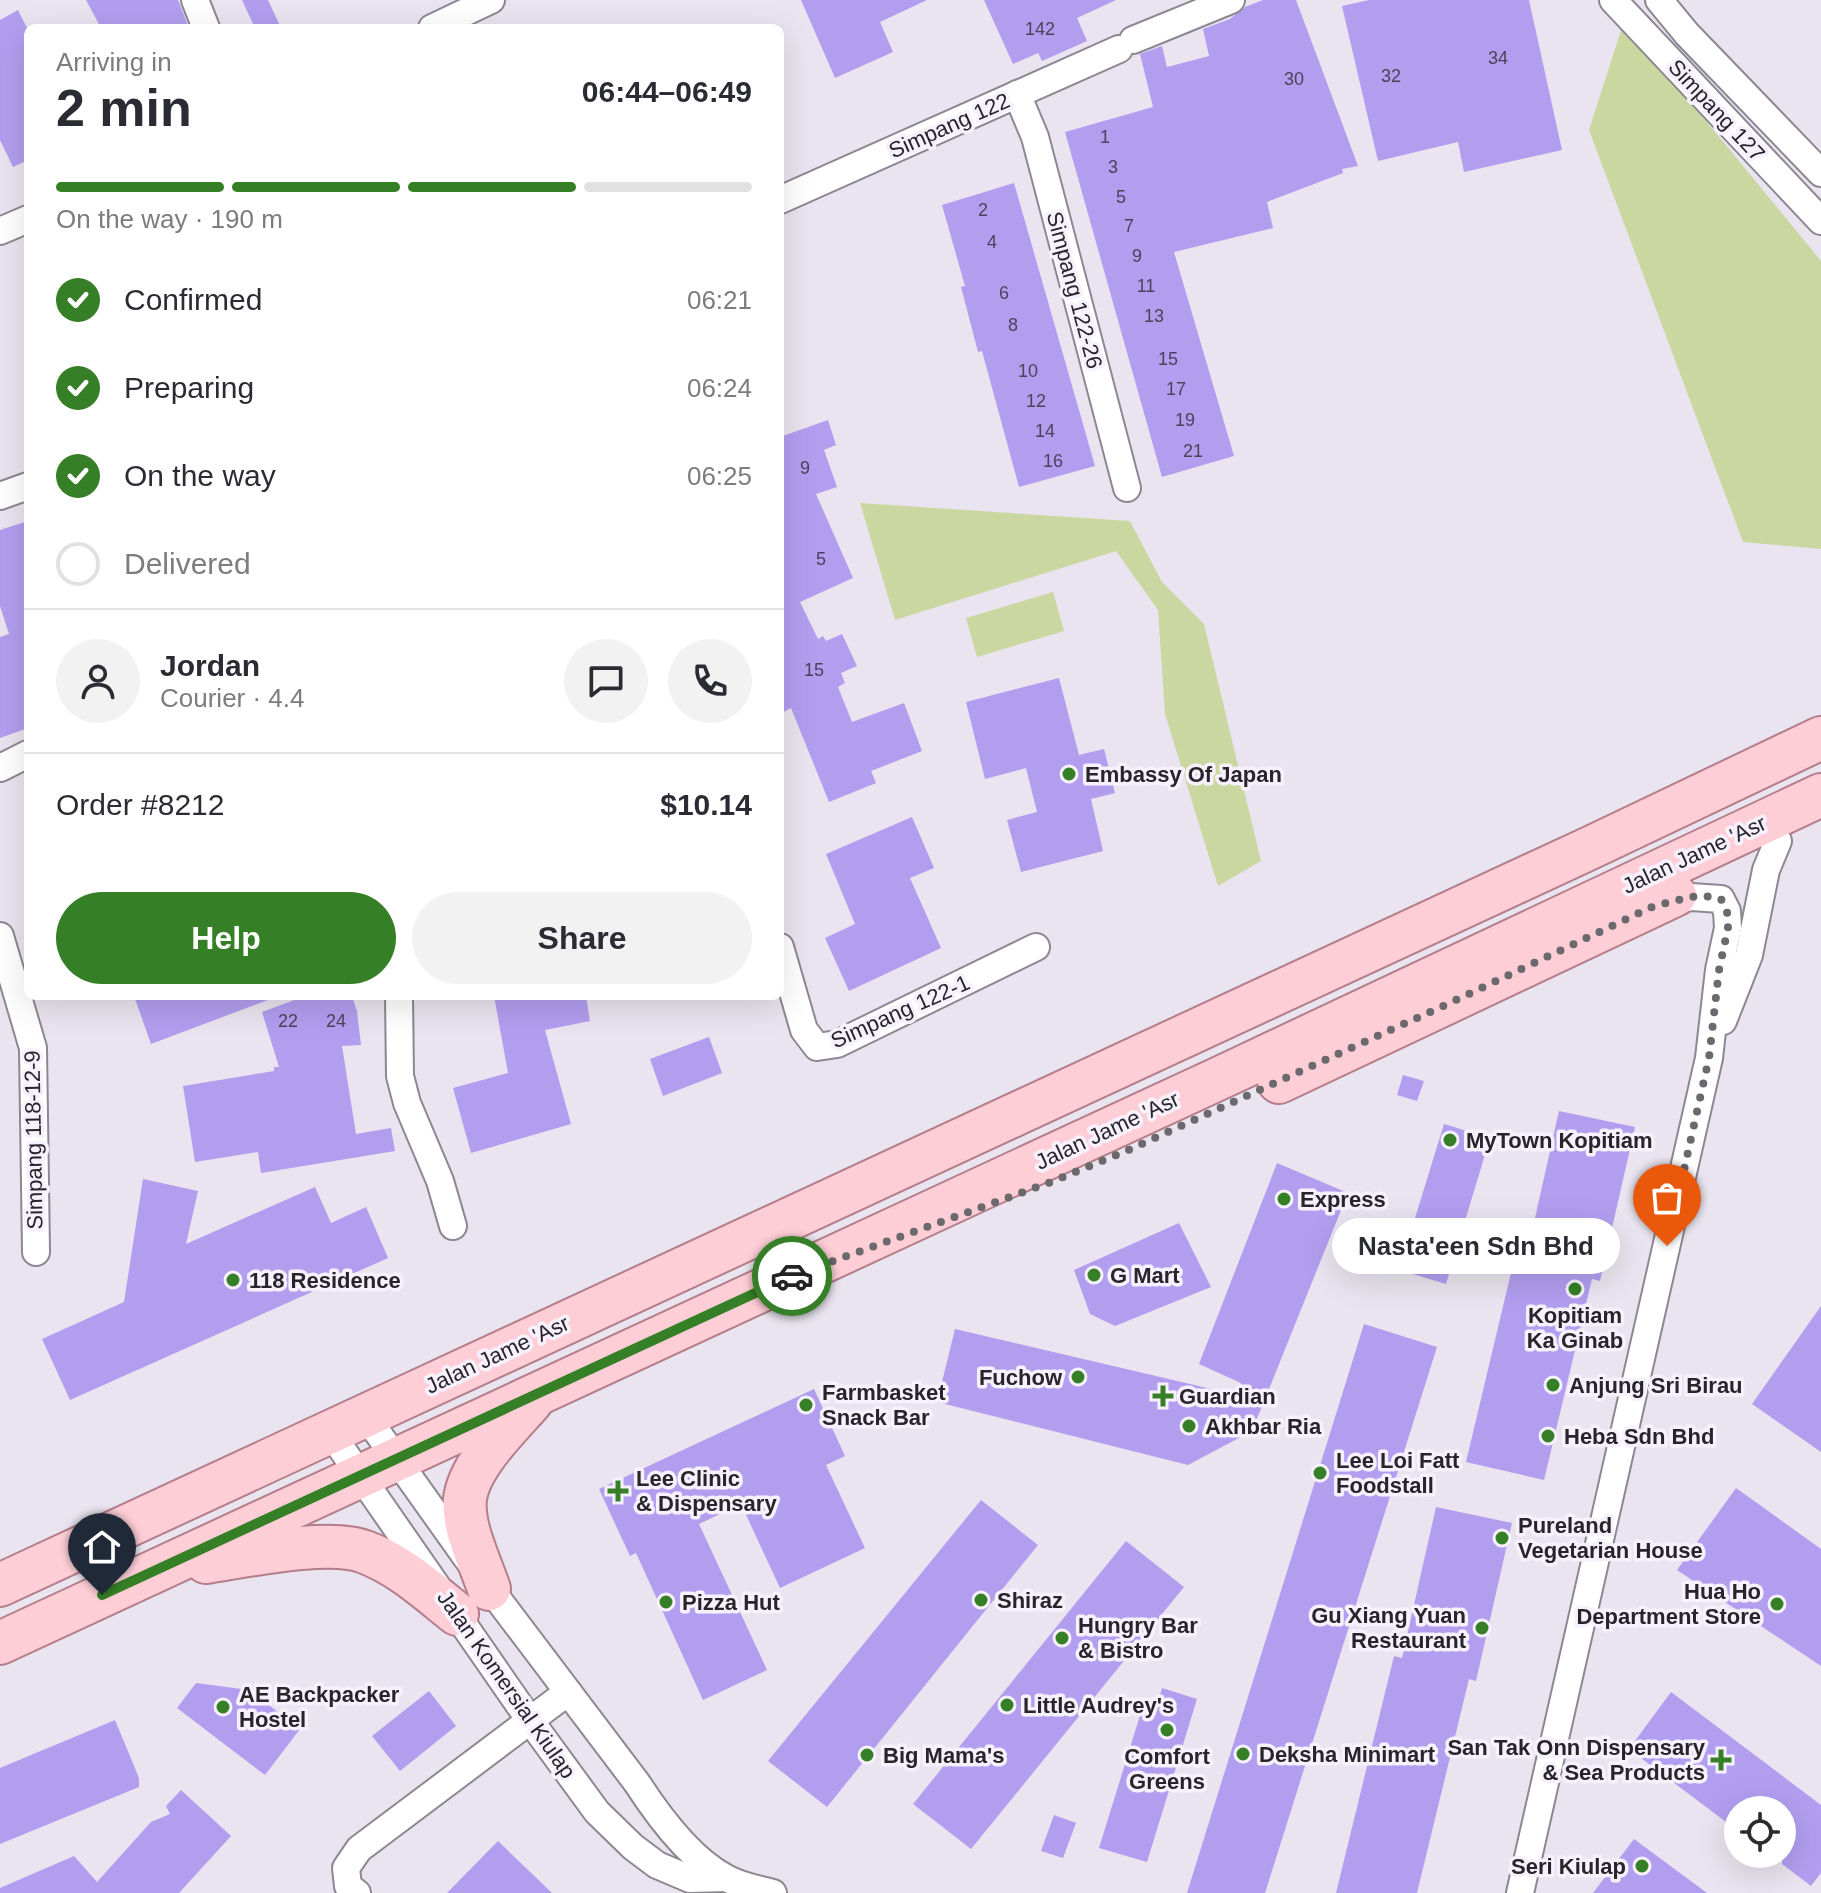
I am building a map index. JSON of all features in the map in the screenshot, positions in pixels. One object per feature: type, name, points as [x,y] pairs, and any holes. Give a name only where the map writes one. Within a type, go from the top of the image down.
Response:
[{"type":"main road","name":"Jalan Jame 'Asr","points":[[0,1585],[1821,738]]},
{"type":"main road","points":[[1679,805],[1760,790],[1821,763]]},
{"type":"main road","name":"Jalan Jame 'Asr","points":[[0,1643],[1821,795]]},
{"type":"main road","points":[[805,1269],[1051,1182],[1124,1152],[1654,906],[1821,819]]},
{"type":"main road","points":[[153,1571],[278,1550],[324,1547],[362,1550],[473,1601],[465,1499],[476,1469],[540,1392]]},
{"type":"street","points":[[195,0],[204,24]]},
{"type":"street","points":[[440,24],[491,0]]},
{"type":"street","name":"Simpang 122","points":[[784,198],[1231,0]]},
{"type":"street","name":"Simpang 127","points":[[1613,0],[1821,221]]},
{"type":"street","name":"Simpang 127","points":[[1659,0],[1687,34],[1821,173]]},
{"type":"street","points":[[1674,0],[1687,34]]},
{"type":"street","name":"Simpang 122-26","points":[[1017,94],[1035,137],[1127,488]]},
{"type":"street","points":[[0,231],[24,221]]},
{"type":"street","points":[[0,496],[24,487]]},
{"type":"street","points":[[0,768],[24,756]]},
{"type":"street","points":[[1709,1058],[1749,955],[1766,870],[1778,841]]},
{"type":"street","points":[[1520,1893],[1709,1058],[1719,970],[1728,928],[1727,911],[1721,899],[1705,896],[1654,906]]},
{"type":"street","name":"Simpang 118-12-9","points":[[0,936],[33,1048],[36,1252]]},
{"type":"street","name":"Simpang 122-1","points":[[784,961],[804,1030],[817,1047],[837,1044],[1036,947]]},
{"type":"street","points":[[399,1000],[400,1076],[407,1103],[440,1181],[453,1226]]},
{"type":"street","name":"Jalan Komersial Kiulap","points":[[348,1424],[473,1601],[529,1719],[597,1812],[657,1865],[690,1879],[725,1878],[773,1893]]},
{"type":"street","name":"Jalan Komersial Kiulap","points":[[348,1424],[473,1601],[568,1692],[660,1818],[678,1839],[725,1878]]},
{"type":"street","points":[[357,1893],[348,1886],[346,1868],[359,1849],[568,1692]]},
{"type":"green space","points":[[1624,21],[1821,261],[1821,549],[1743,542],[1589,130]]},
{"type":"green space","points":[[860,503],[1130,521],[1162,582],[1204,624],[1261,861],[1218,886],[1165,714],[1158,610],[1116,551],[895,620]]},
{"type":"green space","points":[[1053,592],[1064,631],[977,657],[966,618]]},
{"type":"building","points":[[86,0],[178,0],[187,24],[99,24]]},
{"type":"building","points":[[242,0],[268,0],[279,24],[253,24]]},
{"type":"building","points":[[801,0],[927,0],[880,22],[893,52],[835,78]]},
{"type":"building","points":[[984,0],[1116,0],[1077,18],[1087,41],[1042,61],[1038,53],[1013,64]]},
{"type":"building","points":[[1263,0],[1296,0],[1358,166],[1342,169],[1343,173],[1267,202],[1273,228],[1174,252],[1234,456],[1162,477],[1065,132],[1153,107],[1140,54],[1162,46],[1167,67],[1209,56],[1203,29],[1230,19],[1245,7]]},
{"type":"building","points":[[1369,0],[1529,0],[1562,150],[1464,172],[1458,142],[1378,161],[1342,6]]},
{"type":"building","points":[[18,10],[25,24],[24,162],[13,167],[0,140],[0,20]]},
{"type":"building","points":[[1014,183],[1095,466],[1019,487],[982,351],[978,352],[961,287],[965,286],[942,205]]},
{"type":"building","points":[[828,420],[836,445],[824,450],[837,487],[816,494],[853,578],[800,602],[818,639],[823,636],[826,641],[842,634],[857,666],[841,673],[845,683],[838,687],[852,722],[904,703],[922,751],[871,771],[876,783],[829,802],[791,708],[784,712],[784,436]]},
{"type":"building","points":[[24,522],[24,729],[0,738],[0,637],[9,634],[0,606],[0,530]]},
{"type":"building","name":"Embassy Of Japan","points":[[1059,678],[1079,755],[1104,749],[1115,793],[1091,799],[1103,851],[1021,872],[1007,820],[1037,812],[1026,768],[985,779],[966,702]]},
{"type":"building","points":[[912,817],[934,868],[910,878],[941,948],[849,991],[825,938],[855,924],[826,854]]},
{"type":"building","points":[[135,1000],[268,1000],[151,1044]]},
{"type":"building","points":[[294,1000],[353,1000],[361,1045],[342,1046],[356,1134],[391,1128],[395,1151],[261,1173],[258,1152],[195,1162],[183,1086],[274,1071],[274,1067],[279,1067],[262,1012]]},
{"type":"building","points":[[495,1000],[587,1000],[590,1021],[545,1030],[571,1124],[471,1153],[453,1088],[508,1073]]},
{"type":"building","points":[[709,1037],[722,1073],[663,1096],[650,1059]]},
{"type":"building","points":[[1403,1075],[1424,1081],[1417,1101],[1397,1095]]},
{"type":"building","points":[[1559,1111],[1635,1127],[1600,1281],[1592,1279],[1544,1480],[1466,1462],[1515,1256],[1526,1258]]},
{"type":"building","points":[[1444,1124],[1490,1138],[1446,1284],[1399,1270]]},
{"type":"building","points":[[1277,1163],[1348,1193],[1252,1431],[1188,1465],[937,1402],[955,1329],[1237,1395],[1241,1383],[1199,1364]]},
{"type":"building","name":"118 Residence","points":[[143,1179],[198,1191],[186,1244],[315,1187],[331,1223],[366,1207],[388,1258],[70,1400],[42,1339],[124,1302]]},
{"type":"building","points":[[1179,1223],[1211,1287],[1115,1326],[1090,1314],[1074,1270]]},
{"type":"building","points":[[1821,1306],[1821,1452],[1752,1404]]},
{"type":"building","points":[[1364,1324],[1437,1347],[1265,1893],[1187,1893]]},
{"type":"building","points":[[814,1389],[845,1456],[826,1465],[865,1548],[780,1588],[741,1504],[699,1524],[767,1670],[703,1700],[636,1553],[630,1556],[599,1489]]},
{"type":"building","points":[[1736,1488],[1821,1549],[1821,1666],[1677,1570]]},
{"type":"building","points":[[981,1500],[1038,1545],[827,1807],[768,1761]]},
{"type":"building","points":[[1436,1507],[1512,1523],[1476,1681],[1469,1679],[1417,1893],[1336,1893],[1394,1656],[1402,1658]]},
{"type":"building","points":[[1126,1541],[1184,1587],[971,1849],[913,1804]]},
{"type":"building","points":[[196,1683],[249,1690],[300,1729],[265,1775],[177,1708]]},
{"type":"building","points":[[1162,1688],[1197,1699],[1147,1862],[1099,1848],[1142,1709],[1155,1713]]},
{"type":"building","points":[[429,1691],[456,1726],[400,1771],[372,1736]]},
{"type":"building","points":[[1671,1692],[1821,1805],[1821,1873],[1811,1886],[1787,1868],[1796,1868],[1796,1796],[1724,1796],[1724,1820],[1629,1749]]},
{"type":"building","points":[[115,1720],[139,1778],[139,1787],[0,1844],[0,1768]]},
{"type":"building","points":[[181,1790],[231,1836],[179,1893],[0,1893],[0,1888],[74,1856],[97,1882],[151,1822],[170,1814],[166,1806]]},
{"type":"building","points":[[1054,1815],[1076,1823],[1063,1858],[1041,1851]]},
{"type":"building","name":"Seri Kiulap","points":[[1634,1839],[1707,1893],[1593,1893]]},
{"type":"building","points":[[498,1841],[552,1893],[447,1893]]},
{"type":"way so far","points":[[792,1276],[1051,1182],[1124,1152],[1654,906],[1705,896],[1721,899],[1727,911],[1728,928],[1719,970],[1709,1058],[1667,1246]]},
{"type":"place","name":"Embassy Of Japan","points":[[1069,774]]},
{"type":"place","name":"MyTown Kopitiam","points":[[1450,1140]]},
{"type":"place","name":"Express","points":[[1284,1199]]},
{"type":"place","name":"Nasta'een Sdn Bhd","points":[[1667,1246]]},
{"type":"place","name":"G Mart","points":[[1094,1275]]},
{"type":"place","name":"118 Residence","points":[[233,1280]]},
{"type":"place","name":"Kopitiam Ka Ginab","points":[[1575,1289]]},
{"type":"place","name":"Fuchow","points":[[1078,1377]]},
{"type":"place","name":"Anjung Sri Birau","points":[[1553,1385]]},
{"type":"place","name":"Guardian","points":[[1163,1396]]},
{"type":"place","name":"Farmbasket Snack Bar","points":[[806,1405]]},
{"type":"place","name":"Akhbar Ria","points":[[1189,1426]]},
{"type":"place","name":"Heba Sdn Bhd","points":[[1548,1436]]},
{"type":"place","name":"Lee Loi Fatt Foodstall","points":[[1320,1473]]},
{"type":"place","name":"Lee Clinic & Dispensary","points":[[618,1491]]},
{"type":"place","name":"Pureland Vegetarian House","points":[[1502,1538]]},
{"type":"place","name":"Shiraz","points":[[981,1600]]},
{"type":"place","name":"Pizza Hut","points":[[666,1602]]},
{"type":"place","name":"Hua Ho Department Store","points":[[1777,1604]]},
{"type":"place","name":"Gu Xiang Yuan Restaurant","points":[[1482,1628]]},
{"type":"place","name":"Hungry Bar & Bistro","points":[[1062,1638]]},
{"type":"place","name":"Little Audrey's","points":[[1007,1705]]},
{"type":"place","name":"AE Backpacker Hostel","points":[[223,1707]]},
{"type":"place","name":"Comfort Greens","points":[[1167,1730]]},
{"type":"place","name":"Deksha Minimart","points":[[1243,1754]]},
{"type":"place","name":"Big Mama's","points":[[867,1755]]},
{"type":"place","name":"San Tak Onn Dispensary & Sea Products","points":[[1721,1760]]},
{"type":"place","name":"Seri Kiulap","points":[[1642,1866]]},
{"type":"route","points":[[102,1595],[792,1276]]}]
